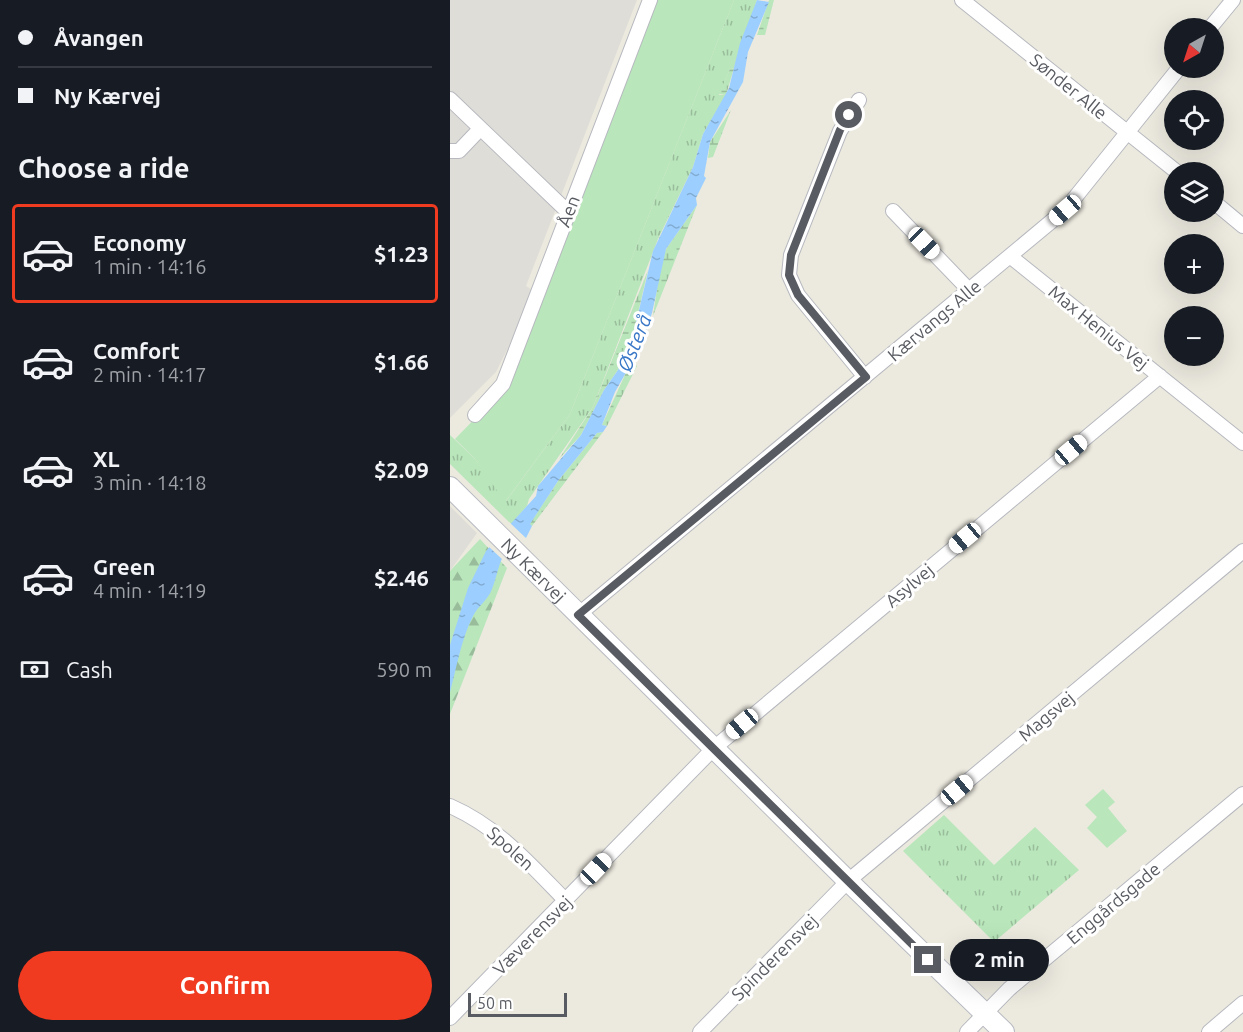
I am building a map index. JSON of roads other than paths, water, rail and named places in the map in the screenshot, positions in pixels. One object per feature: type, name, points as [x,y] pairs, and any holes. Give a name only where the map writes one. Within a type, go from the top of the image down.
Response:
[{"type":"street","name":"Åen","points":[[475,415],[503,384],[650,0]]},
{"type":"street","name":"Sønder Alle","points":[[962,0],[1164,162]]},
{"type":"street","points":[[1218,18],[1233,0]]},
{"type":"street","name":"Kærvangs Alle","points":[[578,615],[1065,210],[1171,78]]},
{"type":"street","points":[[450,99],[568,212]]},
{"type":"street","points":[[859,100],[840,130],[791,255],[789,275],[798,295],[866,377]]},
{"type":"street","points":[[450,151],[459,151],[480,129]]},
{"type":"street","points":[[1224,210],[1243,226]]},
{"type":"street","points":[[893,211],[970,291]]},
{"type":"street","name":"Max Henius Vej","points":[[1011,257],[1243,443]]},
{"type":"street","name":"Asylvej","points":[[714,748],[1160,376]]},
{"type":"street","name":"Ny Kærvej","points":[[452,494],[494,532],[1004,1032]]},
{"type":"street","name":"Magsvej","points":[[848,881],[1243,551]]},
{"type":"street","name":"Væverensvej","points":[[450,1018],[714,748]]},
{"type":"street","name":"Enggårdsgade","points":[[967,1032],[1009,989],[1243,794]]},
{"type":"street","name":"Spolen","points":[[450,806],[488,826],[508,842],[566,901]]},
{"type":"street","name":"Spinderensvej","points":[[700,1032],[848,881]]},
{"type":"street","points":[[1209,1032],[1243,1003]]},
{"type":"water","name":"Østerå","points":[[757,0],[769,2],[748,52],[743,82],[710,142],[704,176],[706,178],[696,198],[697,205],[666,249],[652,313],[641,346],[615,392],[602,425],[607,426],[603,432],[597,433],[558,481],[530,524],[532,526],[526,538],[510,547],[505,553],[490,593],[475,612],[469,625],[450,692],[450,645],[468,588],[486,551],[536,496],[538,486],[581,435],[604,390],[618,370],[633,335],[653,251],[693,167],[703,134],[729,88],[740,43]]}]
